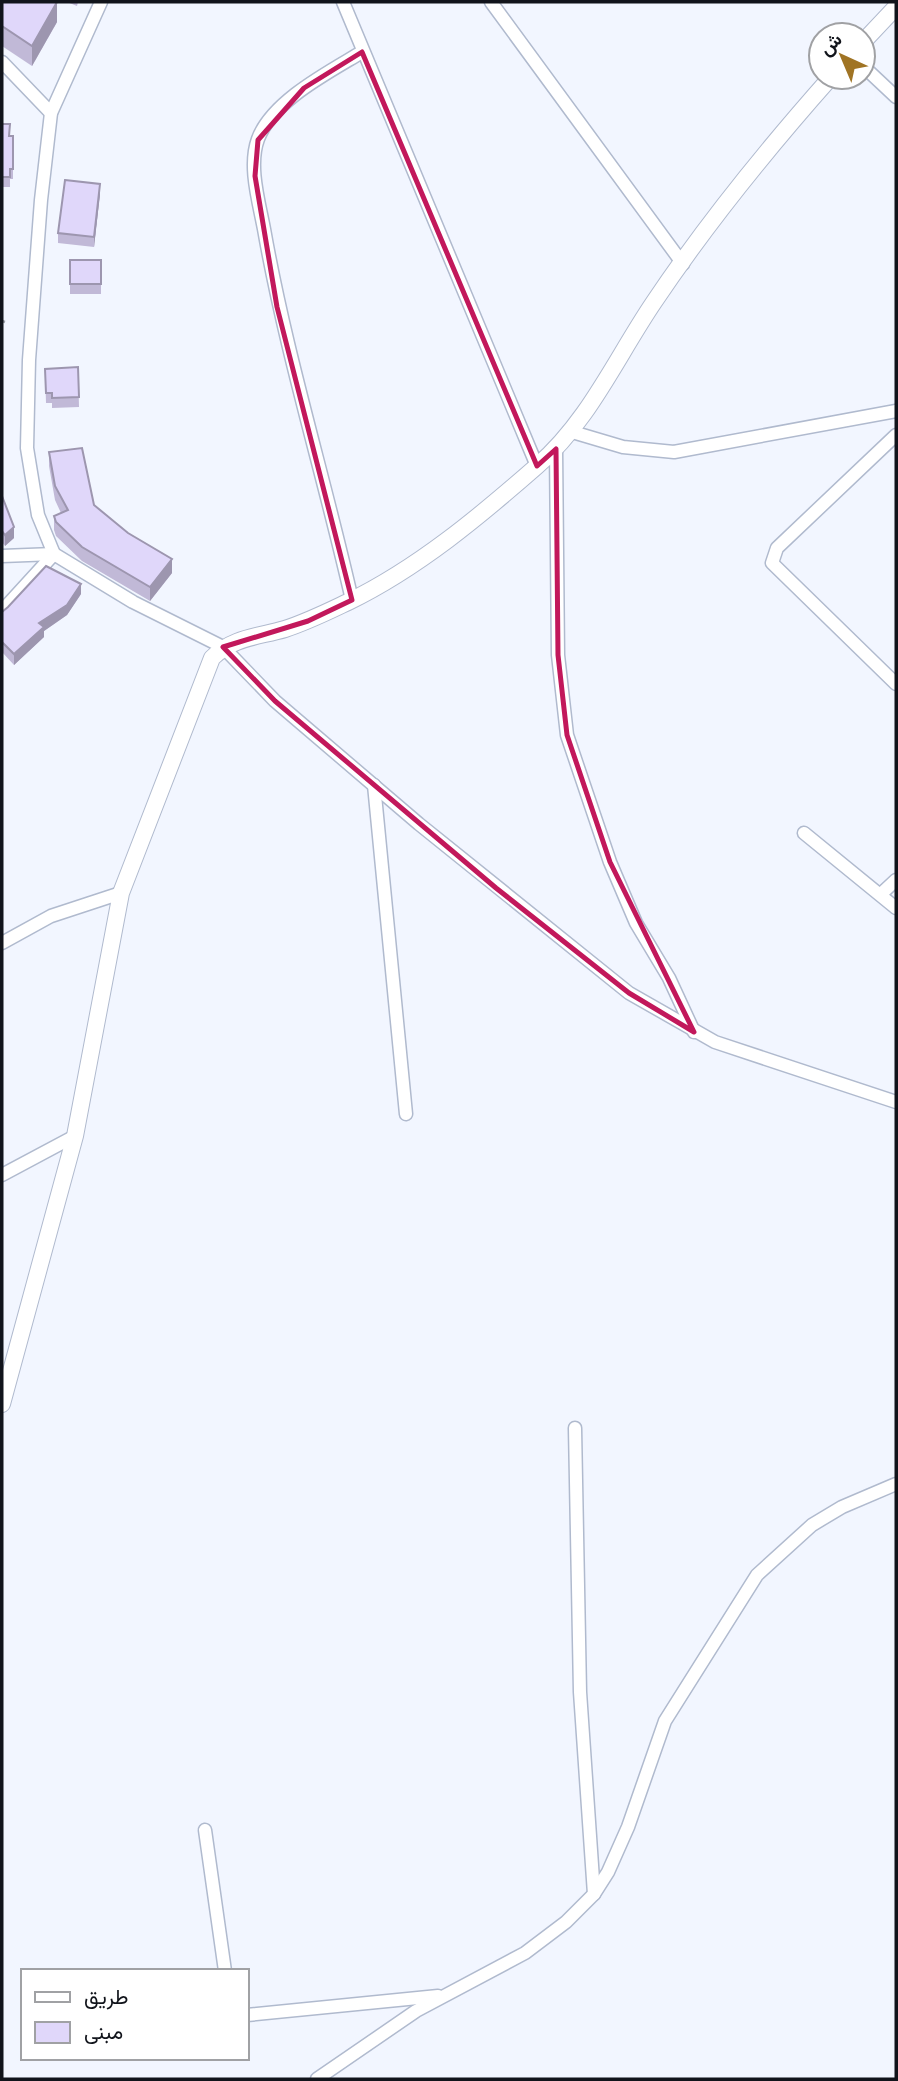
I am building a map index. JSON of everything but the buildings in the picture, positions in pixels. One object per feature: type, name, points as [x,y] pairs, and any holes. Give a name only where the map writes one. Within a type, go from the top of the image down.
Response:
[{"type":"street","points":[[54,554],[38,515],[27,448],[29,360],[51,113],[101,2]]},
{"type":"street","points":[[343,2],[537,466]]},
{"type":"street","points":[[491,2],[683,264]]},
{"type":"street","points":[[877,27],[896,6]]},
{"type":"street","points":[[352,600],[333,515],[277,307],[255,176],[258,140],[273,116],[304,88],[362,52]]},
{"type":"street","points":[[2,62],[51,113]]},
{"type":"street","points":[[877,79],[896,97]]},
{"type":"street","points":[[2,1404],[75,1136],[121,893],[212,657],[223,647],[307,621],[352,600],[412,565],[556,449],[596,398],[640,323],[749,173],[819,91]]},
{"type":"street","points":[[569,431],[623,447],[674,452],[896,411]]},
{"type":"street","points":[[896,435],[777,548],[772,563],[896,684]]},
{"type":"street","points":[[556,449],[558,655],[567,735],[610,862],[636,923],[669,978],[694,1032]]},
{"type":"street","points":[[2,611],[54,554]]},
{"type":"street","points":[[2,556],[54,554],[133,603],[223,647],[275,701],[496,888],[629,993],[694,1032],[748,1056],[896,1102]]},
{"type":"street","points":[[374,785],[406,1114]]},
{"type":"street","points":[[804,833],[896,908]]},
{"type":"street","points":[[880,894],[896,880]]},
{"type":"street","points":[[2,943],[51,916],[121,893]]},
{"type":"street","points":[[2,1175],[75,1136]]},
{"type":"street","points":[[575,1428],[580,1692],[594,1894]]},
{"type":"street","points":[[317,2079],[372,2039],[444,1995],[525,1953],[566,1922],[594,1894],[608,1872],[628,1827],[666,1721],[757,1575],[812,1525],[852,1501],[896,1484]]},
{"type":"street","points":[[205,1830],[225,1969]]},
{"type":"street","points":[[248,2015],[444,1995]]},
{"type":"highlighted area","points":[[362,52],[537,466],[556,449],[558,655],[567,735],[610,862],[694,1032],[629,993],[496,888],[275,701],[223,647],[308,621],[352,600],[277,307],[255,176],[258,140],[304,88]]}]
